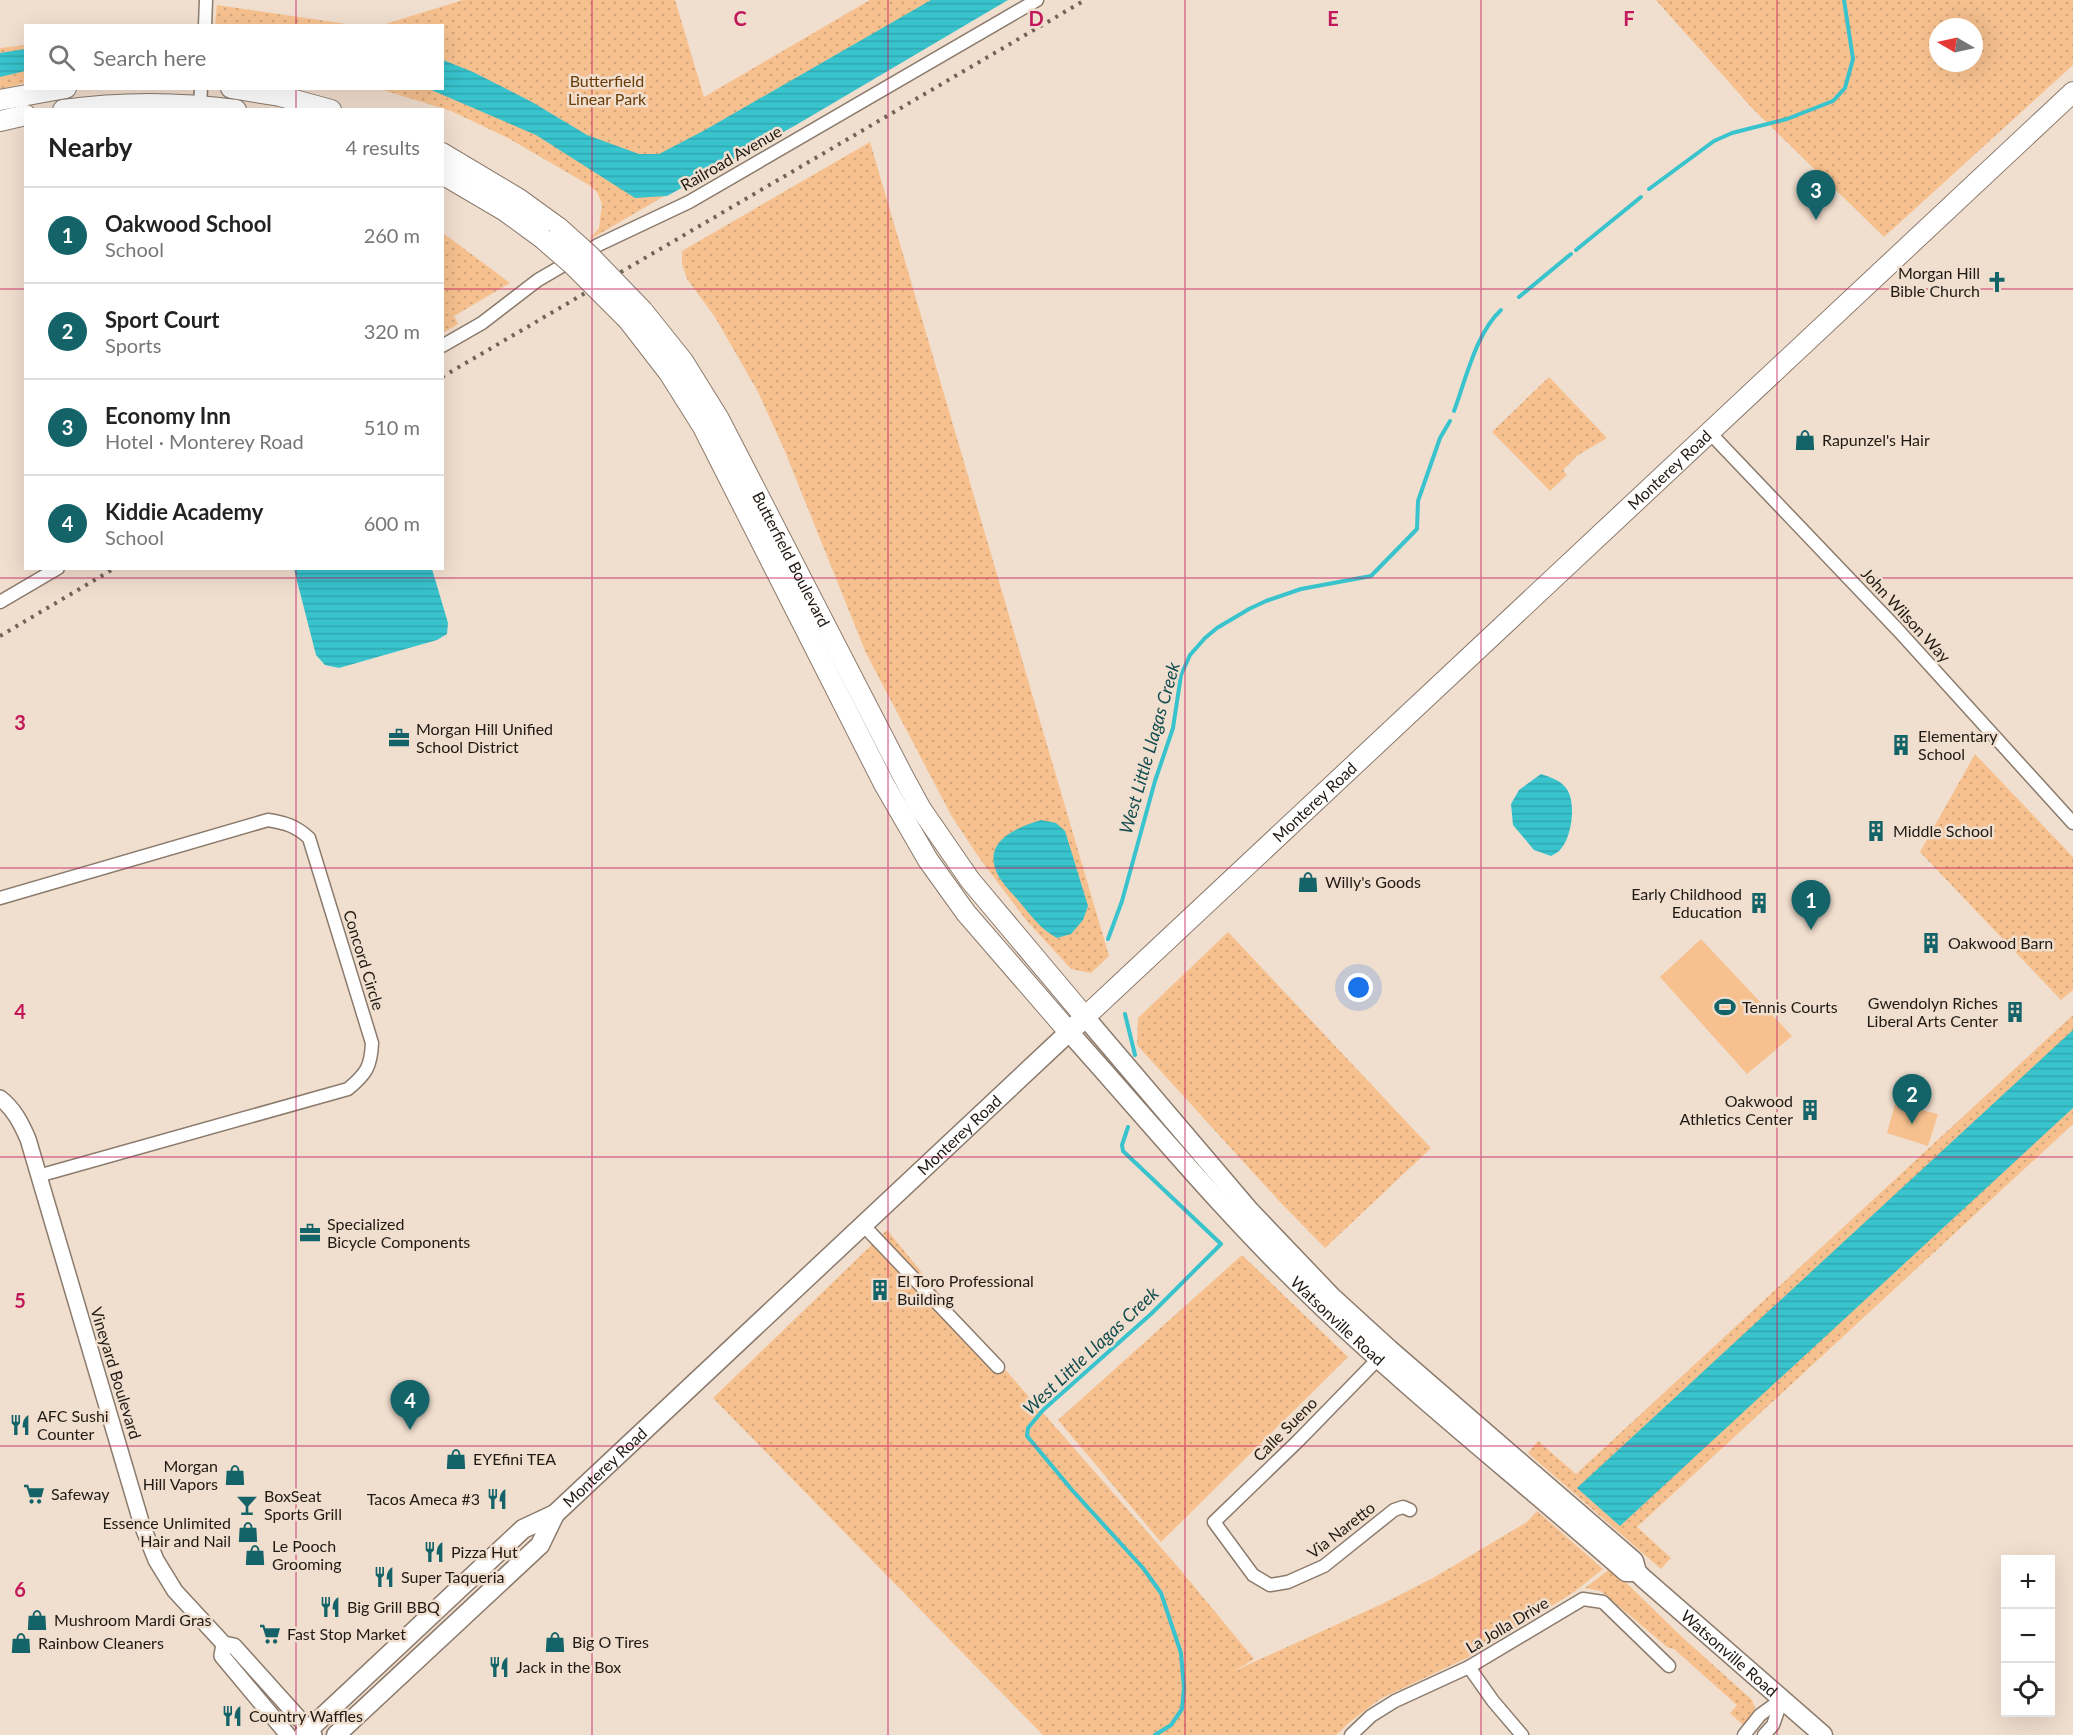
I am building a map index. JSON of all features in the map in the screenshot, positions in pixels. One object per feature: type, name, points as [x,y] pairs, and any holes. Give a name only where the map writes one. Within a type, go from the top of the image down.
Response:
[{"type":"main road","points":[[0,100],[55,90]]},
{"type":"main road","points":[[243,90],[280,96],[324,108]]},
{"type":"main road","name":"Monterey Road","points":[[309,1733],[523,1529],[555,1514],[2073,92]]},
{"type":"main road","points":[[84,108],[201,97],[231,108]]},
{"type":"main road","points":[[0,121],[24,116]]},
{"type":"main road","name":"Butterfield Boulevard","points":[[444,154],[510,193],[550,233],[573,265],[636,315],[683,361],[720,419],[921,810],[970,880],[1085,1017]]},
{"type":"main road","name":"Butterfield Boulevard","points":[[444,175],[505,212],[550,233]]},
{"type":"main road","name":"Butterfield Boulevard","points":[[636,315],[703,427],[884,784],[927,860],[966,913],[1069,1032]]},
{"type":"main road","name":"Watsonville Road","points":[[1085,1017],[1250,1211],[1332,1297],[1607,1546],[1626,1572],[1637,1572],[1823,1735]]},
{"type":"main road","name":"Watsonville Road","points":[[1069,1032],[1258,1242],[1378,1359],[1504,1469],[1564,1508]]},
{"type":"main road","name":"Monterey Road","points":[[336,1735],[540,1545],[555,1514]]},
{"type":"street","points":[[205,24],[206,0]]},
{"type":"street","name":"Railroad Avenue","points":[[444,345],[482,323],[538,280],[598,244],[689,202],[1037,0]]},
{"type":"street","name":"John Wilson Way","points":[[1710,432],[1898,630],[2073,823]]},
{"type":"street","points":[[0,602],[55,570]]},
{"type":"street","name":"Concord Circle","points":[[0,898],[268,820],[288,823],[297,827],[309,838],[372,1043],[371,1060],[363,1076],[348,1089],[39,1176]]},
{"type":"street","name":"Vineyard Boulevard","points":[[0,1098],[21,1122],[39,1176],[148,1544],[176,1591],[224,1644],[234,1646],[309,1733]]},
{"type":"street","points":[[864,1226],[998,1367]]},
{"type":"street","name":"Calle Sueno","points":[[1214,1522],[1378,1359]]},
{"type":"street","name":"Via Naretto","points":[[1214,1522],[1253,1575],[1270,1585],[1288,1582],[1315,1571],[1341,1554],[1394,1510],[1402,1507],[1410,1510]]},
{"type":"street","name":"La Jolla Drive","points":[[1351,1735],[1371,1716],[1395,1701],[1469,1667],[1583,1599],[1603,1602],[1669,1666]]},
{"type":"street","name":"Vineyard Boulevard","points":[[224,1644],[222,1656],[288,1735]]},
{"type":"street","points":[[1469,1667],[1493,1701],[1522,1735]]},
{"type":"street","points":[[1744,1735],[1760,1715],[1782,1699]]},
{"type":"street","points":[[1764,1735],[1773,1725],[1782,1699]]},
{"type":"green space","name":"Butterfield Linear Park","points":[[463,0],[675,0],[704,97],[870,0],[1000,0],[589,240],[599,228],[602,204],[597,192],[589,185],[508,138],[451,111],[383,90],[444,90],[444,24],[385,24]]},
{"type":"green space","points":[[1656,0],[2073,0],[2073,65],[1884,237],[1752,108]]},
{"type":"green space","points":[[217,5],[347,24],[215,24]]},
{"type":"green space","points":[[24,45],[24,83],[0,89],[0,48]]},
{"type":"green space","points":[[870,142],[1109,956],[1091,973],[1071,969],[1027,921],[980,859],[951,815],[866,653],[784,449],[758,392],[715,317],[687,279],[682,264],[682,251]]},
{"type":"green space","points":[[444,234],[510,283],[454,316],[458,324],[444,332]]},
{"type":"green space","points":[[1549,377],[1607,438],[1578,455],[1563,470],[1567,475],[1550,491],[1492,432]]},
{"type":"green space","points":[[1975,754],[2073,857],[2073,990],[2061,1000],[1920,852]]},
{"type":"green space","points":[[1228,932],[1431,1148],[1325,1248],[1137,1045],[1138,1018]]},
{"type":"green space","name":"Tennis Courts","points":[[1701,939],[1792,1036],[1747,1074],[1660,977]]},
{"type":"green space","points":[[2073,1015],[2073,1124],[1637,1527],[1671,1558],[1661,1569],[1528,1453],[1538,1441],[1576,1474]]},
{"type":"green space","points":[[1895,1104],[1938,1114],[1928,1146],[1887,1133]]},
{"type":"green space","points":[[887,1230],[946,1302],[1178,1567],[1254,1659],[1234,1671],[1382,1604],[1433,1578],[1527,1522],[1537,1511],[1603,1569],[1574,1592],[1471,1656],[1380,1699],[1336,1735],[1043,1735],[713,1398]]},
{"type":"green space","points":[[1242,1255],[1348,1357],[1161,1542],[1058,1420]]},
{"type":"green space","points":[[1611,1568],[1682,1637],[1752,1700],[1755,1708],[1753,1716],[1744,1726],[1730,1713],[1737,1705],[1674,1649],[1667,1647],[1601,1591],[1585,1588]]},
{"type":"water","points":[[931,0],[1008,0],[796,125],[667,196],[635,198],[536,135],[431,90],[444,90],[444,60],[473,72],[532,102],[587,135],[639,154],[659,154]]},
{"type":"water","points":[[24,49],[24,71],[0,77],[0,53]]},
{"type":"water","points":[[294,570],[432,570],[448,623],[447,634],[437,640],[339,668],[325,665],[316,655]]},
{"type":"water","points":[[1541,774],[1564,785],[1571,802],[1572,820],[1567,838],[1559,851],[1551,856],[1534,850],[1513,825],[1511,804],[1519,790]]},
{"type":"water","points":[[1041,820],[1056,823],[1065,831],[1088,906],[1083,920],[1071,934],[1057,938],[1031,916],[1001,880],[994,865],[997,846],[1003,839],[1020,828]]},
{"type":"water","points":[[2073,1030],[2073,1108],[1620,1526],[1577,1488]]},
{"type":"waterway","name":"West Little Llagas Creek","points":[[1649,189],[1714,141],[1732,133],[1787,119],[1833,101],[1845,88],[1853,59],[1844,0]]},
{"type":"waterway","name":"West Little Llagas Creek","points":[[1576,250],[1641,197]]},
{"type":"waterway","name":"West Little Llagas Creek","points":[[1519,297],[1571,254]]},
{"type":"waterway","name":"West Little Llagas Creek","points":[[1454,411],[1478,344],[1492,320],[1501,310]]},
{"type":"waterway","name":"West Little Llagas Creek","points":[[1108,939],[1122,901],[1155,781],[1173,728],[1181,675],[1190,655],[1217,628],[1266,601],[1301,589],[1371,576],[1417,529],[1418,501],[1440,438],[1450,421]]},
{"type":"waterway","name":"West Little Llagas Creek","points":[[1125,1014],[1135,1055]]},
{"type":"waterway","name":"West Little Llagas Creek","points":[[1128,1127],[1122,1145],[1123,1151],[1221,1244],[1151,1314],[1043,1410],[1028,1428],[1027,1436],[1072,1490],[1143,1568],[1161,1593],[1181,1653],[1184,1688],[1182,1709],[1171,1725],[1155,1735]]},
{"type":"railway","points":[[444,376],[1085,0]]},
{"type":"railway","points":[[0,636],[112,570]]},
{"type":"place","name":"Economy Inn","points":[[1816,220]]},
{"type":"place","name":"Morgan Hill Bible Church","points":[[1997,282]]},
{"type":"place","name":"Rapunzel's Hair","points":[[1805,440]]},
{"type":"place","name":"Morgan Hill Unified School District","points":[[399,738]]},
{"type":"place","name":"Elementary School","points":[[1901,745]]},
{"type":"place","name":"Middle School","points":[[1876,831]]},
{"type":"place","name":"Willy's Goods","points":[[1308,882]]},
{"type":"place","name":"Early Childhood Education","points":[[1759,903]]},
{"type":"place","name":"Oakwood School","points":[[1811,930]]},
{"type":"place","name":"Oakwood Barn","points":[[1931,943]]},
{"type":"place","name":"Tennis Courts","points":[[1725,1007]]},
{"type":"place","name":"Gwendolyn Riches Liberal Arts Center","points":[[2015,1012]]},
{"type":"place","name":"Oakwood Athletics Center","points":[[1810,1110]]},
{"type":"place","name":"Sport Court","points":[[1912,1124]]},
{"type":"place","name":"Specialized Bicycle Components","points":[[310,1233]]},
{"type":"place","name":"El Toro Professional Building","points":[[880,1290]]},
{"type":"place","name":"AFC Sushi Counter","points":[[20,1425]]},
{"type":"place","name":"Kiddie Academy","points":[[410,1430]]},
{"type":"place","name":"EYEfini TEA","points":[[456,1459]]},
{"type":"place","name":"Morgan Hill Vapors","points":[[235,1475]]},
{"type":"place","name":"Safeway","points":[[34,1494]]},
{"type":"place","name":"Tacos Ameca #3","points":[[497,1499]]},
{"type":"place","name":"BoxSeat Sports Grill","points":[[247,1505]]},
{"type":"place","name":"Essence Unlimited Hair and Nail","points":[[248,1532]]},
{"type":"place","name":"Pizza Hut","points":[[434,1552]]},
{"type":"place","name":"Le Pooch Grooming","points":[[255,1555]]},
{"type":"place","name":"Super Taqueria","points":[[384,1577]]},
{"type":"place","name":"Big Grill BBQ","points":[[330,1607]]},
{"type":"place","name":"Mushroom Mardi Gras","points":[[37,1620]]},
{"type":"place","name":"Fast Stop Market","points":[[270,1634]]},
{"type":"place","name":"Big O Tires","points":[[555,1642]]},
{"type":"place","name":"Rainbow Cleaners","points":[[21,1643]]},
{"type":"place","name":"Jack in the Box","points":[[499,1667]]},
{"type":"place","name":"Country Waffles","points":[[232,1716]]}]
